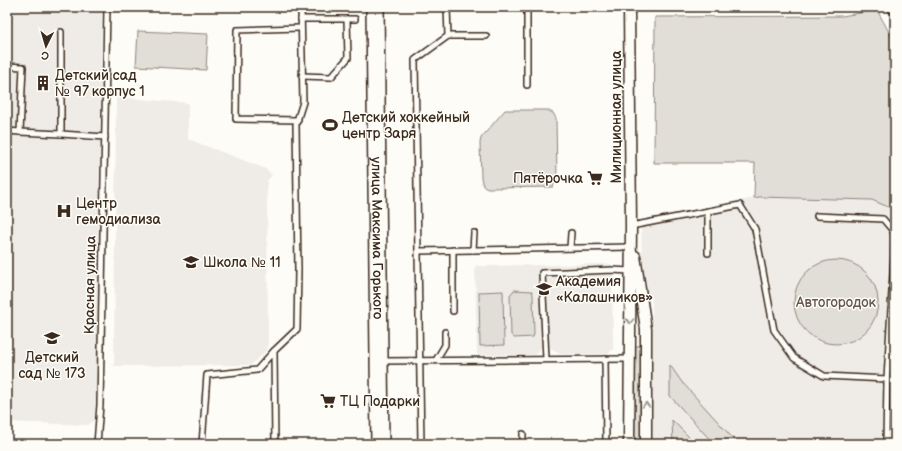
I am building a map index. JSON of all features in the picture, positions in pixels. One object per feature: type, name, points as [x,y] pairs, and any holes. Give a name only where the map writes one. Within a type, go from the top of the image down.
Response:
[{"type":"main road","name":"улица Максима Горького","points":[[375,7],[380,444]]},
{"type":"street","name":"Милиционная улица","points":[[629,7],[631,226],[629,444]]},
{"type":"street","name":"Милиционная улица","points":[[631,226],[646,329],[646,444]]},
{"type":"lane","name":"Красная улица","points":[[97,444],[100,405],[107,7]]},
{"type":"lane","points":[[202,444],[207,375],[257,370],[274,350],[298,329],[296,124],[303,102],[300,28],[301,7]]},
{"type":"lane","points":[[447,7],[448,36]]},
{"type":"lane","points":[[527,7],[527,85]]},
{"type":"lane","points":[[301,19],[355,19]]},
{"type":"lane","points":[[302,76],[332,77],[348,58],[347,19]]},
{"type":"lane","points":[[298,120],[236,119],[237,30],[300,28]]},
{"type":"lane","points":[[61,32],[61,134]]},
{"type":"lane","points":[[421,444],[415,60],[448,36],[486,36]]},
{"type":"lane","points":[[7,66],[23,67],[20,132]]},
{"type":"lane","points":[[7,131],[105,137]]},
{"type":"lane","points":[[631,226],[740,205],[755,229],[774,330],[794,358],[824,376],[888,379]]},
{"type":"lane","points":[[708,211],[708,253]]},
{"type":"lane","points":[[816,216],[882,219],[894,232],[895,238],[886,444]]},
{"type":"lane","points":[[473,250],[474,233]]},
{"type":"lane","points":[[570,248],[571,233]]},
{"type":"lane","points":[[418,251],[630,247]]},
{"type":"lane","points":[[452,250],[453,311]]},
{"type":"lane","points":[[546,360],[542,274],[612,270],[630,271]]},
{"type":"lane","points":[[436,360],[445,345],[445,332]]},
{"type":"lane","points":[[274,350],[275,444]]},
{"type":"lane","points":[[379,361],[629,359]]},
{"type":"lane","points":[[605,360],[606,444]]},
{"type":"lane","points":[[523,434],[523,444]]},
{"type":"shaded area","points":[[7,12],[102,12],[97,418],[88,425],[7,422]]},
{"type":"shaded area","name":"Школа № 11","points":[[116,97],[188,103],[188,139],[266,169],[272,175],[267,181],[268,344],[266,351],[251,365],[114,366]]},
{"type":"shaded area","points":[[759,197],[872,200],[895,210],[895,444],[653,444],[652,298],[643,298],[641,221]]},
{"type":"shaded area","name":"Академия «Калашников»","points":[[612,264],[613,349],[608,354],[559,354],[551,348],[540,348],[535,355],[477,355],[475,266]]},
{"type":"green space","points":[[877,10],[895,43],[895,210],[872,200],[754,198],[755,163],[654,163],[655,17],[842,16]]},
{"type":"green space","points":[[138,31],[208,34],[206,70],[136,66]]},
{"type":"green space","points":[[505,110],[547,110],[553,113],[556,118],[557,178],[553,187],[488,188],[483,186],[481,178],[481,138]]},
{"type":"green space","name":"Автогородок","points":[[828,260],[844,260],[860,267],[871,278],[878,294],[878,310],[875,318],[866,332],[860,337],[844,344],[828,344],[812,337],[801,326],[794,310],[794,294],[801,278],[812,267]]},
{"type":"green space","points":[[514,290],[532,291],[533,337],[514,338],[511,335],[510,295]]},
{"type":"green space","points":[[503,291],[504,345],[480,346],[479,292]]},
{"type":"green space","points":[[633,346],[643,346],[642,444],[633,444]]},
{"type":"green space","points":[[670,365],[681,381],[738,444],[714,444],[670,396]]},
{"type":"green space","points":[[672,420],[696,444],[673,444]]},
{"type":"place","name":"Детский сад № 97 корпус 1","points":[[43,83]]},
{"type":"place","name":"Детский хоккейный центр Заря","points":[[330,125]]},
{"type":"place","name":"Пятёрочка","points":[[595,178]]},
{"type":"place","name":"Центр гемодиализа","points":[[64,211]]},
{"type":"place","name":"Школа № 11","points":[[191,262]]},
{"type":"place","name":"Академия «Калашников»","points":[[544,289]]},
{"type":"place","name":"Детский сад № 173","points":[[52,338]]},
{"type":"place","name":"ТЦ Подарки","points":[[328,401]]}]
